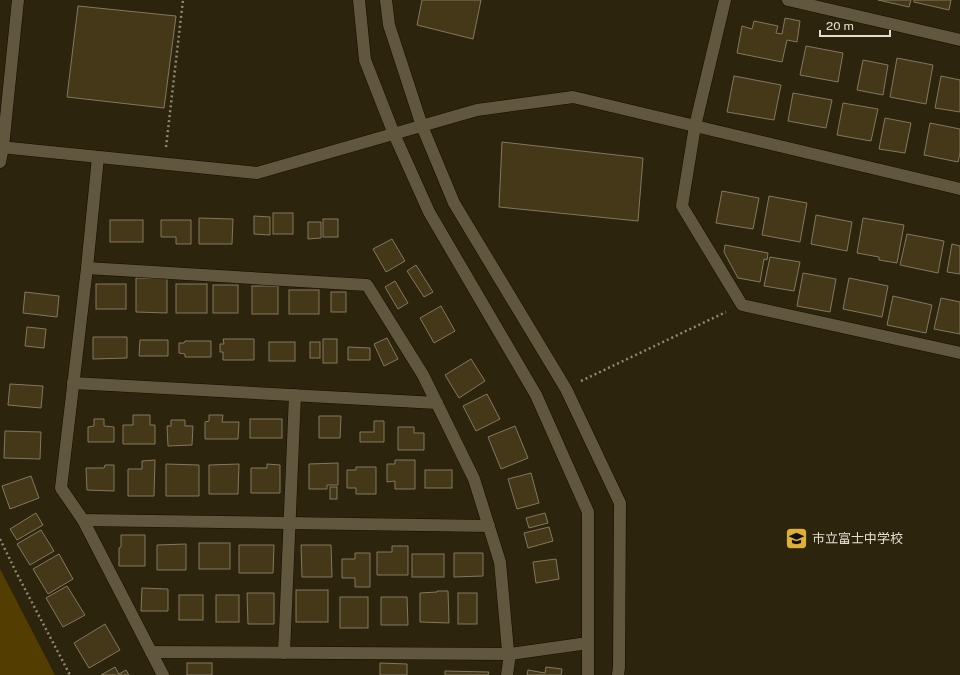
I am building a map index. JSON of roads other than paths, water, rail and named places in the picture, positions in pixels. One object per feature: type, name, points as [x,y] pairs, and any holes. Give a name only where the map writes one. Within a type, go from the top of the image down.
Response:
[{"type":"street","points":[[0,162],[18,0]]},
{"type":"street","points":[[360,0],[365,60],[394,134],[429,212],[536,395],[588,512],[588,675]]},
{"type":"street","points":[[386,0],[389,25],[422,126],[454,203],[566,389],[620,503],[618,675]]},
{"type":"street","points":[[725,0],[695,126],[682,206],[742,305],[960,353]]},
{"type":"street","points":[[788,0],[960,40]]},
{"type":"street","points":[[1,147],[257,173],[477,110],[572,97],[960,189]]},
{"type":"street","points":[[98,157],[87,268],[61,488],[83,520],[162,675]]},
{"type":"street","points":[[87,268],[367,285],[423,375],[474,479],[500,562],[508,651],[510,654],[507,675]]},
{"type":"street","points":[[73,383],[437,403]]},
{"type":"street","points":[[284,653],[295,395]]},
{"type":"street","points":[[83,520],[489,526]]},
{"type":"street","points":[[151,652],[510,654],[588,643]]},
{"type":"place","name":"市立富士中学校","points":[[796,538]]}]
